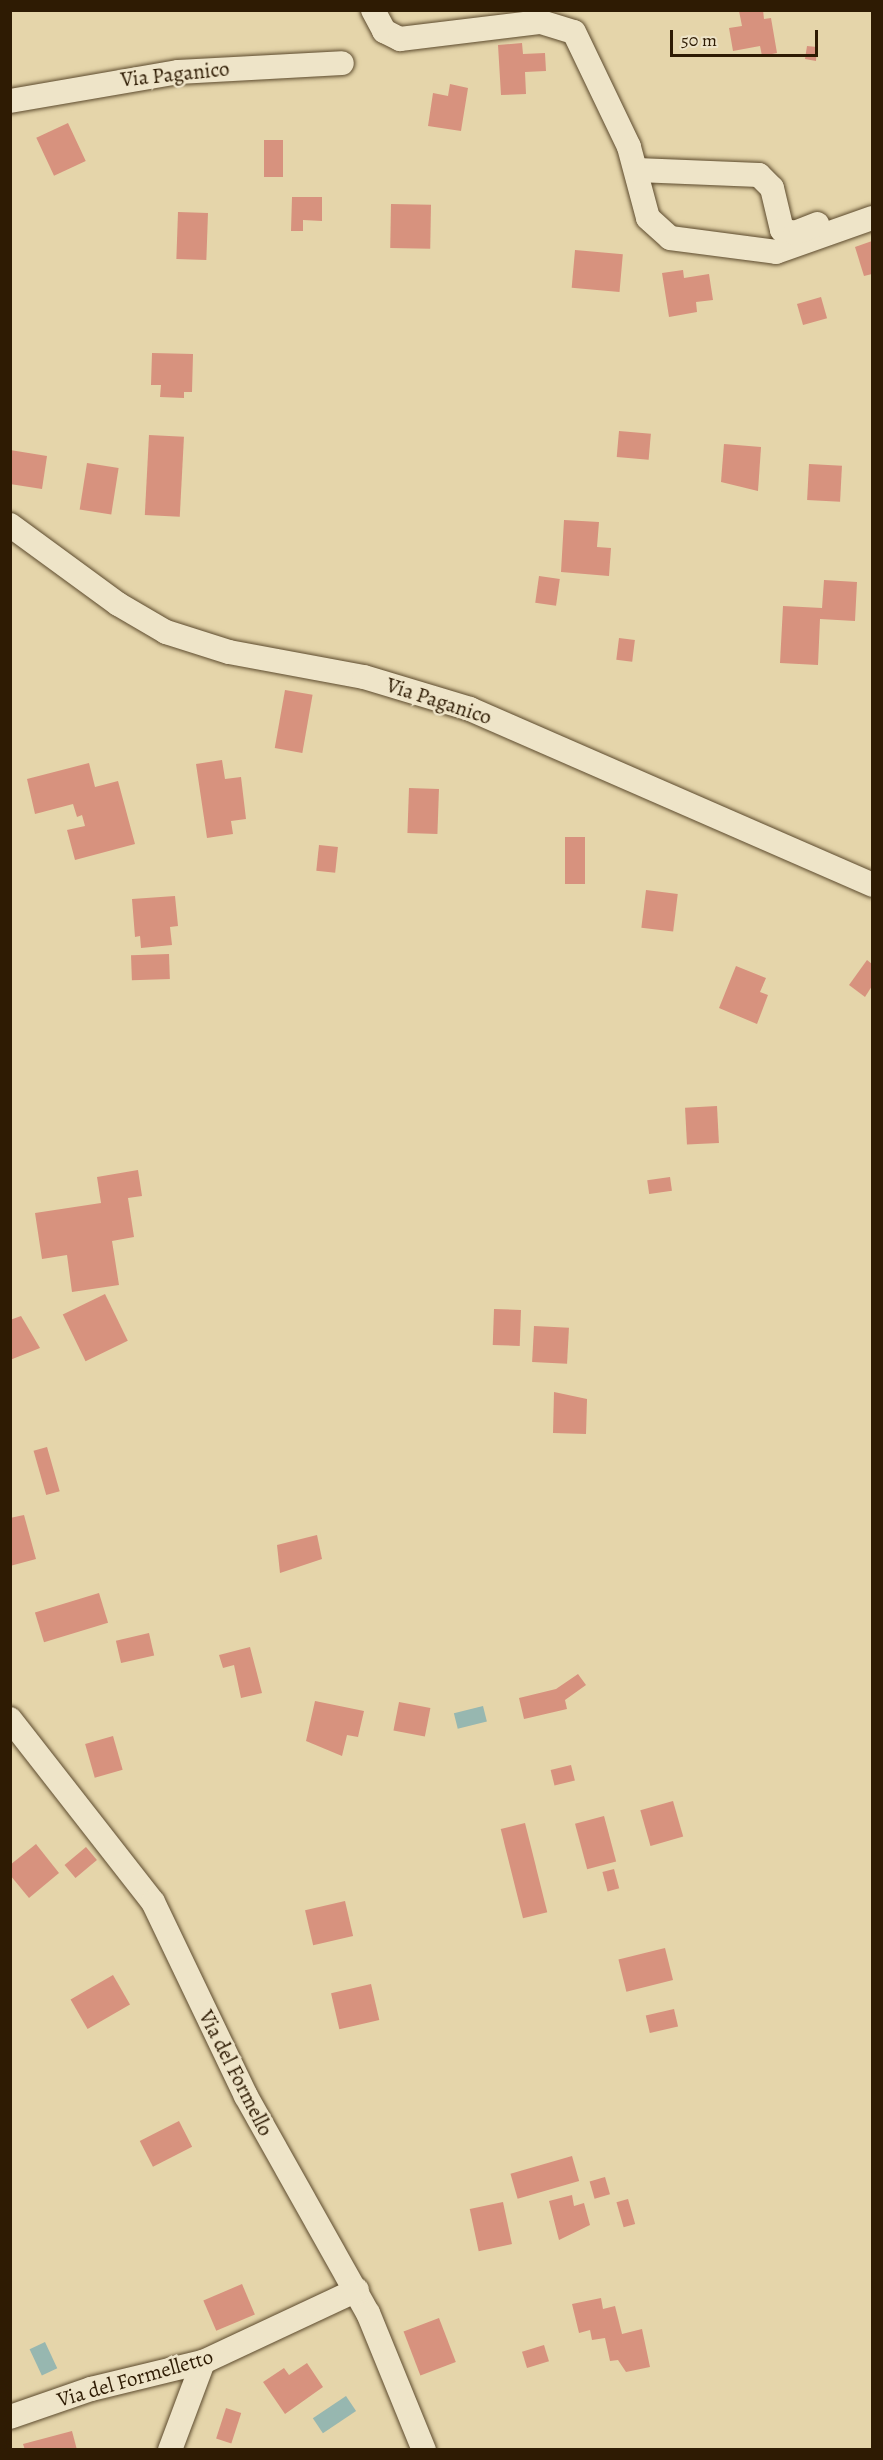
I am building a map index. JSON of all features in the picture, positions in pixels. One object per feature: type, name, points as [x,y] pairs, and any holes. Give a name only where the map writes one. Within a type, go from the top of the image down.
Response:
[{"type":"street","points":[[373,10],[384,32],[400,39],[541,22],[569,29],[584,46],[637,170],[648,218],[675,239],[776,252],[873,218]]},
{"type":"street","name":"Via Paganico","points":[[10,101],[161,74],[342,63]]},
{"type":"street","points":[[637,170],[759,175],[772,188],[778,222],[788,233],[873,202]]},
{"type":"street","name":"Via Paganico","points":[[10,525],[118,604],[166,632],[229,652],[364,677],[470,709],[873,885]]},
{"type":"street","name":"Via del Formello","points":[[10,1719],[153,1902],[246,2096],[357,2290],[424,2450]]},
{"type":"street","name":"Via del Formelletto","points":[[10,2417],[99,2387],[203,2362],[357,2290]]},
{"type":"street","points":[[170,2450],[203,2362]]},
{"type":"water","points":[[483,1706],[487,1722],[458,1729],[454,1713]]},
{"type":"water","points":[[45,2342],[57,2368],[42,2375],[30,2349]]},
{"type":"water","points":[[346,2396],[356,2411],[323,2433],[313,2418]]},
{"type":"building","points":[[763,10],[764,19],[771,18],[777,53],[762,56],[760,46],[733,51],[729,28],[742,26],[739,11]]},
{"type":"building","points":[[522,43],[523,54],[545,53],[546,71],[525,72],[526,94],[501,95],[498,45]]},
{"type":"building","points":[[807,46],[817,47],[816,61],[805,59]]},
{"type":"building","points":[[450,84],[468,88],[461,131],[428,126],[433,93],[448,96]]},
{"type":"building","points":[[68,123],[86,161],[54,176],[36,138]]},
{"type":"building","points":[[264,140],[283,140],[283,177],[264,177]]},
{"type":"building","points":[[292,197],[322,197],[322,221],[303,220],[303,231],[291,231]]},
{"type":"building","points":[[391,204],[431,205],[430,249],[390,248]]},
{"type":"building","points":[[178,212],[208,213],[206,260],[176,259]]},
{"type":"building","points":[[872,241],[872,274],[864,276],[855,247]]},
{"type":"building","points":[[575,250],[623,254],[620,292],[572,288]]},
{"type":"building","points":[[683,270],[684,278],[709,274],[713,300],[696,302],[697,312],[669,317],[662,273]]},
{"type":"building","points":[[821,297],[827,318],[803,325],[797,304]]},
{"type":"building","points":[[152,353],[193,354],[192,392],[184,392],[184,398],[160,397],[161,385],[151,385]]},
{"type":"building","points":[[619,431],[651,434],[649,460],[617,457]]},
{"type":"building","points":[[149,435],[184,437],[180,517],[145,515]]},
{"type":"building","points":[[724,444],[761,447],[758,491],[721,482]]},
{"type":"building","points":[[10,450],[47,456],[42,489],[10,484]]},
{"type":"building","points":[[87,463],[119,468],[111,514],[80,509]]},
{"type":"building","points":[[809,464],[842,466],[840,502],[807,500]]},
{"type":"building","points":[[564,520],[599,522],[597,547],[611,548],[609,576],[561,572]]},
{"type":"building","points":[[539,576],[560,579],[556,606],[535,603]]},
{"type":"building","points":[[824,580],[857,582],[855,621],[820,619],[818,665],[780,663],[783,606],[822,608]]},
{"type":"building","points":[[619,638],[635,640],[632,662],[616,660]]},
{"type":"building","points":[[285,690],[313,695],[302,753],[275,748]]},
{"type":"building","points":[[222,760],[225,779],[241,777],[246,819],[231,821],[233,834],[207,838],[196,764]]},
{"type":"building","points":[[89,763],[95,787],[118,781],[135,844],[75,860],[67,830],[85,826],[82,815],[77,817],[73,804],[35,814],[27,779]]},
{"type":"building","points":[[409,788],[439,789],[437,834],[407,833]]},
{"type":"building","points":[[565,837],[585,837],[585,884],[565,884]]},
{"type":"building","points":[[319,845],[338,847],[335,873],[316,871]]},
{"type":"building","points":[[646,890],[678,894],[673,932],[641,928]]},
{"type":"building","points":[[175,896],[178,926],[170,927],[172,945],[141,948],[140,936],[135,937],[132,899]]},
{"type":"building","points":[[169,954],[170,979],[132,980],[131,955]]},
{"type":"building","points":[[867,960],[872,964],[872,986],[865,997],[849,985]]},
{"type":"building","points":[[736,966],[766,978],[760,992],[768,995],[757,1024],[719,1008]]},
{"type":"building","points":[[717,1106],[719,1143],[687,1145],[685,1108]]},
{"type":"building","points":[[138,1170],[142,1196],[128,1198],[134,1237],[112,1241],[119,1285],[72,1292],[67,1255],[42,1259],[35,1213],[101,1203],[97,1177]]},
{"type":"building","points":[[670,1177],[672,1191],[649,1194],[647,1180]]},
{"type":"building","points":[[105,1294],[128,1341],[86,1361],[63,1315]]},
{"type":"building","points":[[494,1309],[521,1310],[520,1346],[493,1345]]},
{"type":"building","points":[[21,1316],[40,1348],[10,1360],[10,1320]]},
{"type":"building","points":[[534,1326],[569,1328],[567,1364],[532,1362]]},
{"type":"building","points":[[554,1392],[587,1399],[586,1434],[553,1433]]},
{"type":"building","points":[[47,1447],[60,1491],[46,1495],[34,1451]]},
{"type":"building","points":[[24,1515],[36,1559],[10,1566],[10,1518]]},
{"type":"building","points":[[317,1535],[322,1559],[280,1573],[277,1545]]},
{"type":"building","points":[[99,1593],[108,1623],[44,1642],[35,1613]]},
{"type":"building","points":[[149,1633],[154,1655],[121,1663],[116,1641]]},
{"type":"building","points":[[250,1647],[262,1693],[241,1698],[234,1665],[223,1668],[219,1655]]},
{"type":"building","points":[[578,1674],[586,1685],[565,1700],[567,1709],[524,1719],[519,1698],[556,1689]]},
{"type":"building","points":[[315,1701],[364,1711],[358,1737],[347,1735],[342,1756],[306,1741]]},
{"type":"building","points":[[399,1702],[430,1708],[425,1737],[393,1730]]},
{"type":"building","points":[[113,1736],[123,1770],[95,1778],[85,1744]]},
{"type":"building","points":[[571,1765],[575,1781],[554,1786],[551,1770]]},
{"type":"building","points":[[673,1801],[683,1837],[651,1846],[640,1810]]},
{"type":"building","points":[[604,1816],[616,1861],[587,1869],[575,1824]]},
{"type":"building","points":[[525,1823],[547,1912],[523,1918],[501,1829]]},
{"type":"building","points":[[36,1844],[59,1873],[29,1898],[10,1875],[10,1865]]},
{"type":"building","points":[[86,1847],[97,1860],[75,1878],[65,1865]]},
{"type":"building","points":[[614,1869],[619,1888],[608,1891],[602,1872]]},
{"type":"building","points":[[345,1901],[353,1936],[313,1945],[305,1910]]},
{"type":"building","points":[[665,1948],[673,1980],[626,1992],[618,1960]]},
{"type":"building","points":[[113,1975],[130,2004],[88,2029],[71,2000]]},
{"type":"building","points":[[371,1984],[379,2020],[339,2029],[331,1993]]},
{"type":"building","points":[[674,2009],[678,2027],[650,2033],[646,2016]]},
{"type":"building","points":[[179,2121],[192,2147],[153,2167],[140,2141]]},
{"type":"building","points":[[572,2156],[579,2181],[518,2199],[510,2174]]},
{"type":"building","points":[[605,2177],[610,2194],[595,2199],[590,2181]]},
{"type":"building","points":[[572,2195],[574,2206],[584,2203],[590,2225],[559,2240],[549,2201]]},
{"type":"building","points":[[628,2199],[635,2224],[624,2227],[616,2202]]},
{"type":"building","points":[[503,2202],[512,2244],[479,2251],[470,2209]]},
{"type":"building","points":[[242,2284],[255,2314],[216,2331],[203,2300]]},
{"type":"building","points":[[601,2298],[603,2309],[615,2306],[622,2334],[642,2329],[650,2367],[626,2372],[618,2360],[610,2361],[605,2338],[592,2340],[590,2330],[579,2333],[572,2304]]},
{"type":"building","points":[[439,2318],[456,2362],[420,2375],[404,2332]]},
{"type":"building","points":[[544,2345],[549,2361],[527,2368],[522,2352]]},
{"type":"building","points":[[307,2363],[323,2387],[285,2414],[263,2382],[284,2368],[289,2375]]},
{"type":"building","points":[[226,2408],[241,2413],[231,2443],[216,2438]]},
{"type":"building","points":[[72,2431],[77,2450],[25,2450],[23,2444]]}]
